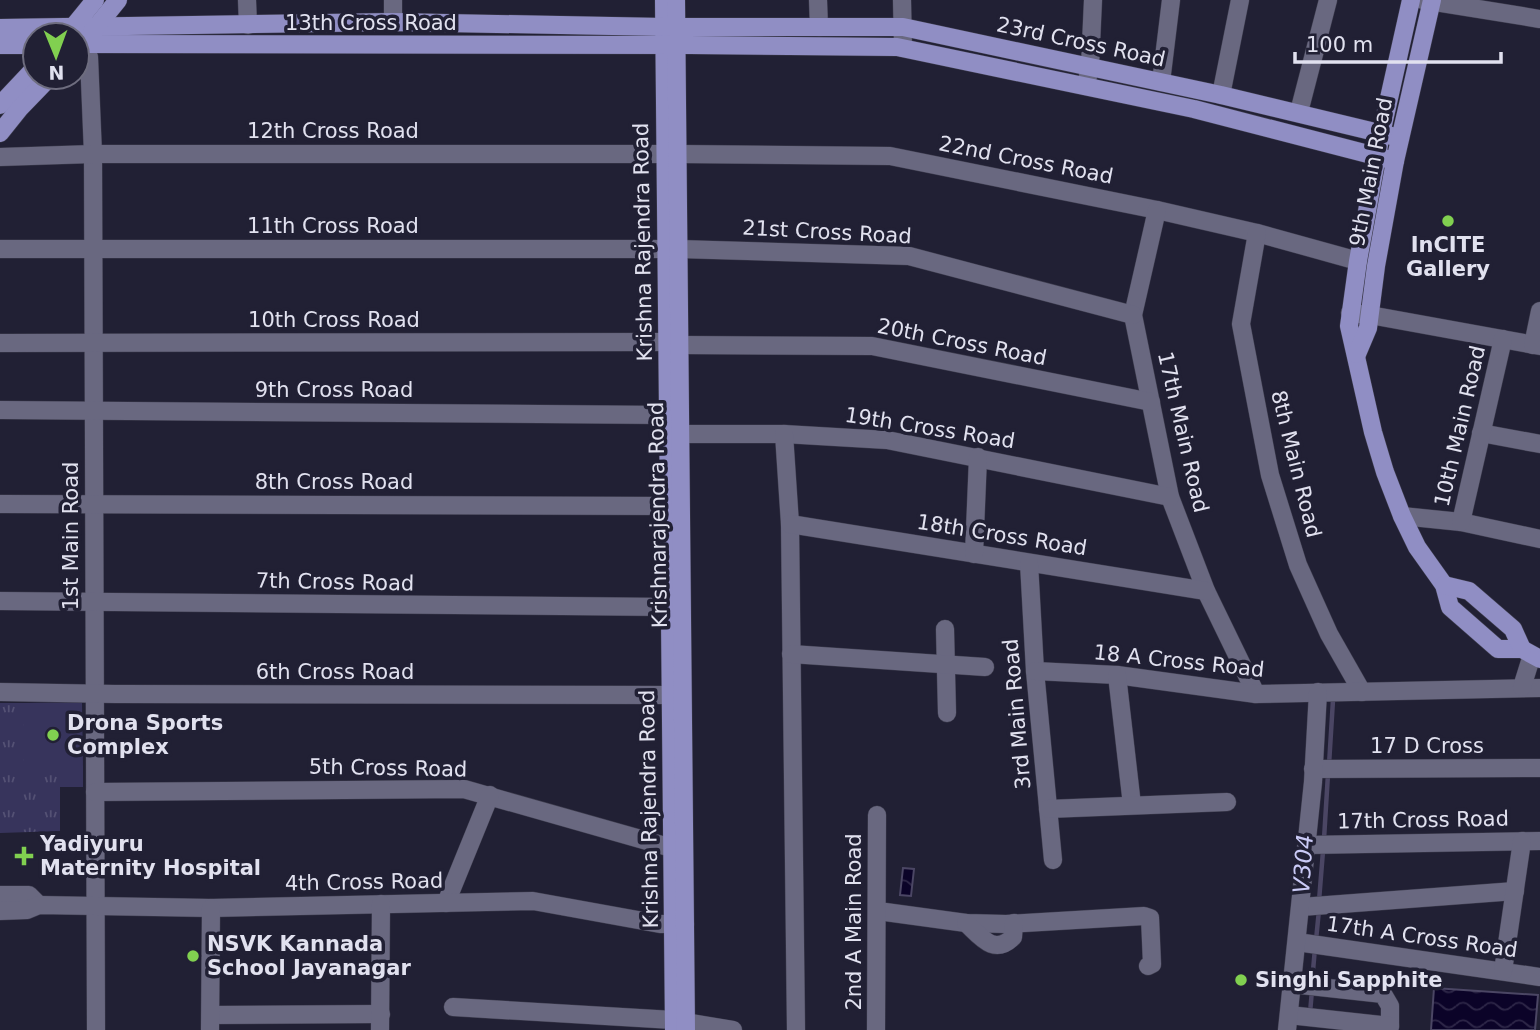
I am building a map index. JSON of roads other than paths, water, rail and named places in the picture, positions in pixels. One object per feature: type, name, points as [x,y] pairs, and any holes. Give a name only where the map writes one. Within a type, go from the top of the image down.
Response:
[{"type":"main road","points":[[84,21],[95,0]]},
{"type":"main road","points":[[95,28],[117,0]]},
{"type":"main road","name":"Krishna Rajendra Road","points":[[664,0],[670,35],[673,344],[668,415],[668,506],[672,848],[679,924],[680,1025]]},
{"type":"main road","points":[[670,35],[676,0]]},
{"type":"main road","name":"9th Main Road","points":[[1411,0],[1381,134],[1349,326],[1373,432],[1402,516],[1418,547],[1444,585],[1450,607],[1498,649],[1531,654]]},
{"type":"main road","name":"9th Main Road","points":[[1357,354],[1368,328],[1395,160],[1429,0]]},
{"type":"main road","name":"13th Cross Road","points":[[91,30],[95,28],[393,22],[670,35]]},
{"type":"main road","name":"23rd Cross Road","points":[[670,35],[819,27],[903,27],[1299,112],[1400,138]]},
{"type":"main road","points":[[0,28],[21,31]]},
{"type":"main road","name":"13th Cross Road","points":[[91,40],[670,35]]},
{"type":"main road","name":"23rd Cross Road","points":[[670,35],[903,48],[1194,109],[1395,160]]},
{"type":"main road","points":[[0,45],[21,45]]},
{"type":"main road","points":[[0,105],[21,83]]},
{"type":"main road","points":[[0,133],[36,91]]},
{"type":"main road","name":"Krishnarajendra Road","points":[[673,344],[680,434],[679,924]]},
{"type":"main road","points":[[1444,585],[1469,592],[1513,629],[1531,654]]},
{"type":"street","points":[[247,0],[248,25]]},
{"type":"street","points":[[393,0],[393,22]]},
{"type":"street","points":[[818,0],[819,27]]},
{"type":"street","points":[[902,0],[903,48]]},
{"type":"street","points":[[1086,86],[1090,66],[1093,0]]},
{"type":"street","points":[[1161,82],[1171,0]]},
{"type":"street","points":[[1221,95],[1240,0]]},
{"type":"street","points":[[1299,112],[1328,0]]},
{"type":"street","points":[[1429,0],[1540,19]]},
{"type":"street","name":"1st Main Road","points":[[90,91],[93,154],[96,1030]]},
{"type":"street","name":"12th Cross Road","points":[[0,157],[93,154],[671,154]]},
{"type":"street","name":"22nd Cross Road","points":[[671,154],[890,156],[1157,210],[1257,233],[1358,261]]},
{"type":"street","name":"17th Main Road","points":[[1157,210],[1133,315],[1170,497],[1206,591],[1256,694]]},
{"type":"street","name":"8th Main Road","points":[[1257,233],[1241,324],[1270,475],[1298,565],[1329,634],[1362,692]]},
{"type":"street","name":"11th Cross Road","points":[[0,249],[672,249]]},
{"type":"street","name":"21st Cross Road","points":[[672,249],[909,256],[1133,315]]},
{"type":"street","points":[[1350,313],[1537,345],[1540,311]]},
{"type":"street","name":"10th Main Road","points":[[1461,522],[1503,339]]},
{"type":"street","name":"10th Cross Road","points":[[0,343],[673,344]]},
{"type":"street","name":"20th Cross Road","points":[[673,344],[872,346],[1151,402]]},
{"type":"street","name":"9th Cross Road","points":[[0,410],[668,415]]},
{"type":"street","points":[[783,433],[790,524],[796,1030]]},
{"type":"street","name":"19th Cross Road","points":[[680,434],[783,433],[887,440],[1170,497]]},
{"type":"street","points":[[1481,433],[1540,444]]},
{"type":"street","points":[[974,554],[978,457]]},
{"type":"street","name":"8th Cross Road","points":[[0,504],[668,506]]},
{"type":"street","points":[[1402,516],[1461,522],[1540,539]]},
{"type":"street","name":"18th Cross Road","points":[[790,524],[1206,591]]},
{"type":"street","name":"3rd Main Road","points":[[1029,563],[1035,671],[1053,860]]},
{"type":"street","name":"7th Cross Road","points":[[0,601],[670,607]]},
{"type":"street","points":[[945,629],[947,713]]},
{"type":"street","points":[[791,654],[985,667]]},
{"type":"street","points":[[1521,687],[1531,654]]},
{"type":"street","name":"18 A Cross Road","points":[[1035,671],[1117,675],[1256,694],[1540,688]]},
{"type":"street","points":[[1117,675],[1132,805]]},
{"type":"street","name":"6th Cross Road","points":[[0,692],[670,695]]},
{"type":"street","points":[[1292,984],[1383,994],[1391,1006],[1390,1028],[1288,1023],[1292,984],[1301,907],[1318,845],[1313,769],[1318,692]]},
{"type":"street","name":"17 D Cross","points":[[1313,769],[1540,768]]},
{"type":"street","name":"5th Cross Road","points":[[95,792],[464,789],[672,848]]},
{"type":"street","points":[[446,903],[490,795]]},
{"type":"street","points":[[1048,810],[1227,802]]},
{"type":"street","name":"2nd A Main Road","points":[[876,1030],[877,815]]},
{"type":"street","points":[[1503,971],[1515,891],[1531,841]]},
{"type":"street","name":"17th Cross Road","points":[[1318,845],[1531,841]]},
{"type":"street","points":[[1301,907],[1515,891]]},
{"type":"street","points":[[0,895],[29,895],[39,905]]},
{"type":"street","name":"4th Cross Road","points":[[0,911],[27,910],[39,905],[211,908],[533,901],[660,924],[679,924]]},
{"type":"street","points":[[211,908],[211,1022],[380,1022],[381,904]]},
{"type":"street","points":[[878,911],[966,923],[1144,916],[1150,918],[1152,964],[1148,966]]},
{"type":"street","name":"17th A Cross Road","points":[[1297,942],[1540,976]]},
{"type":"street","points":[[453,1007],[733,1030]]},
{"type":"water","points":[[903,868],[914,869],[911,896],[900,895]]},
{"type":"water","points":[[1434,988],[1538,995],[1535,1030],[1431,1030]]},
{"type":"waterway","name":"V304","points":[[1329,765],[1333,700]]},
{"type":"waterway","name":"V304","points":[[1324,839],[1328,774]]},
{"type":"waterway","name":"V304","points":[[1319,901],[1323,851]]},
{"type":"waterway","name":"V304","points":[[1316,940],[1319,910]]},
{"type":"waterway","name":"V304","points":[[1312,982],[1315,948]]},
{"type":"waterway","name":"V304","points":[[1310,1013],[1312,990]]},
{"type":"place","name":"InCITE Gallery","points":[[1448,221]]},
{"type":"place","name":"Drona Sports Complex","points":[[53,735]]},
{"type":"place","name":"Yadiyuru Maternity Hospital","points":[[24,856]]},
{"type":"place","name":"NSVK Kannada School Jayanagar","points":[[193,956]]},
{"type":"place","name":"Singhi Sapphite","points":[[1241,980]]}]
